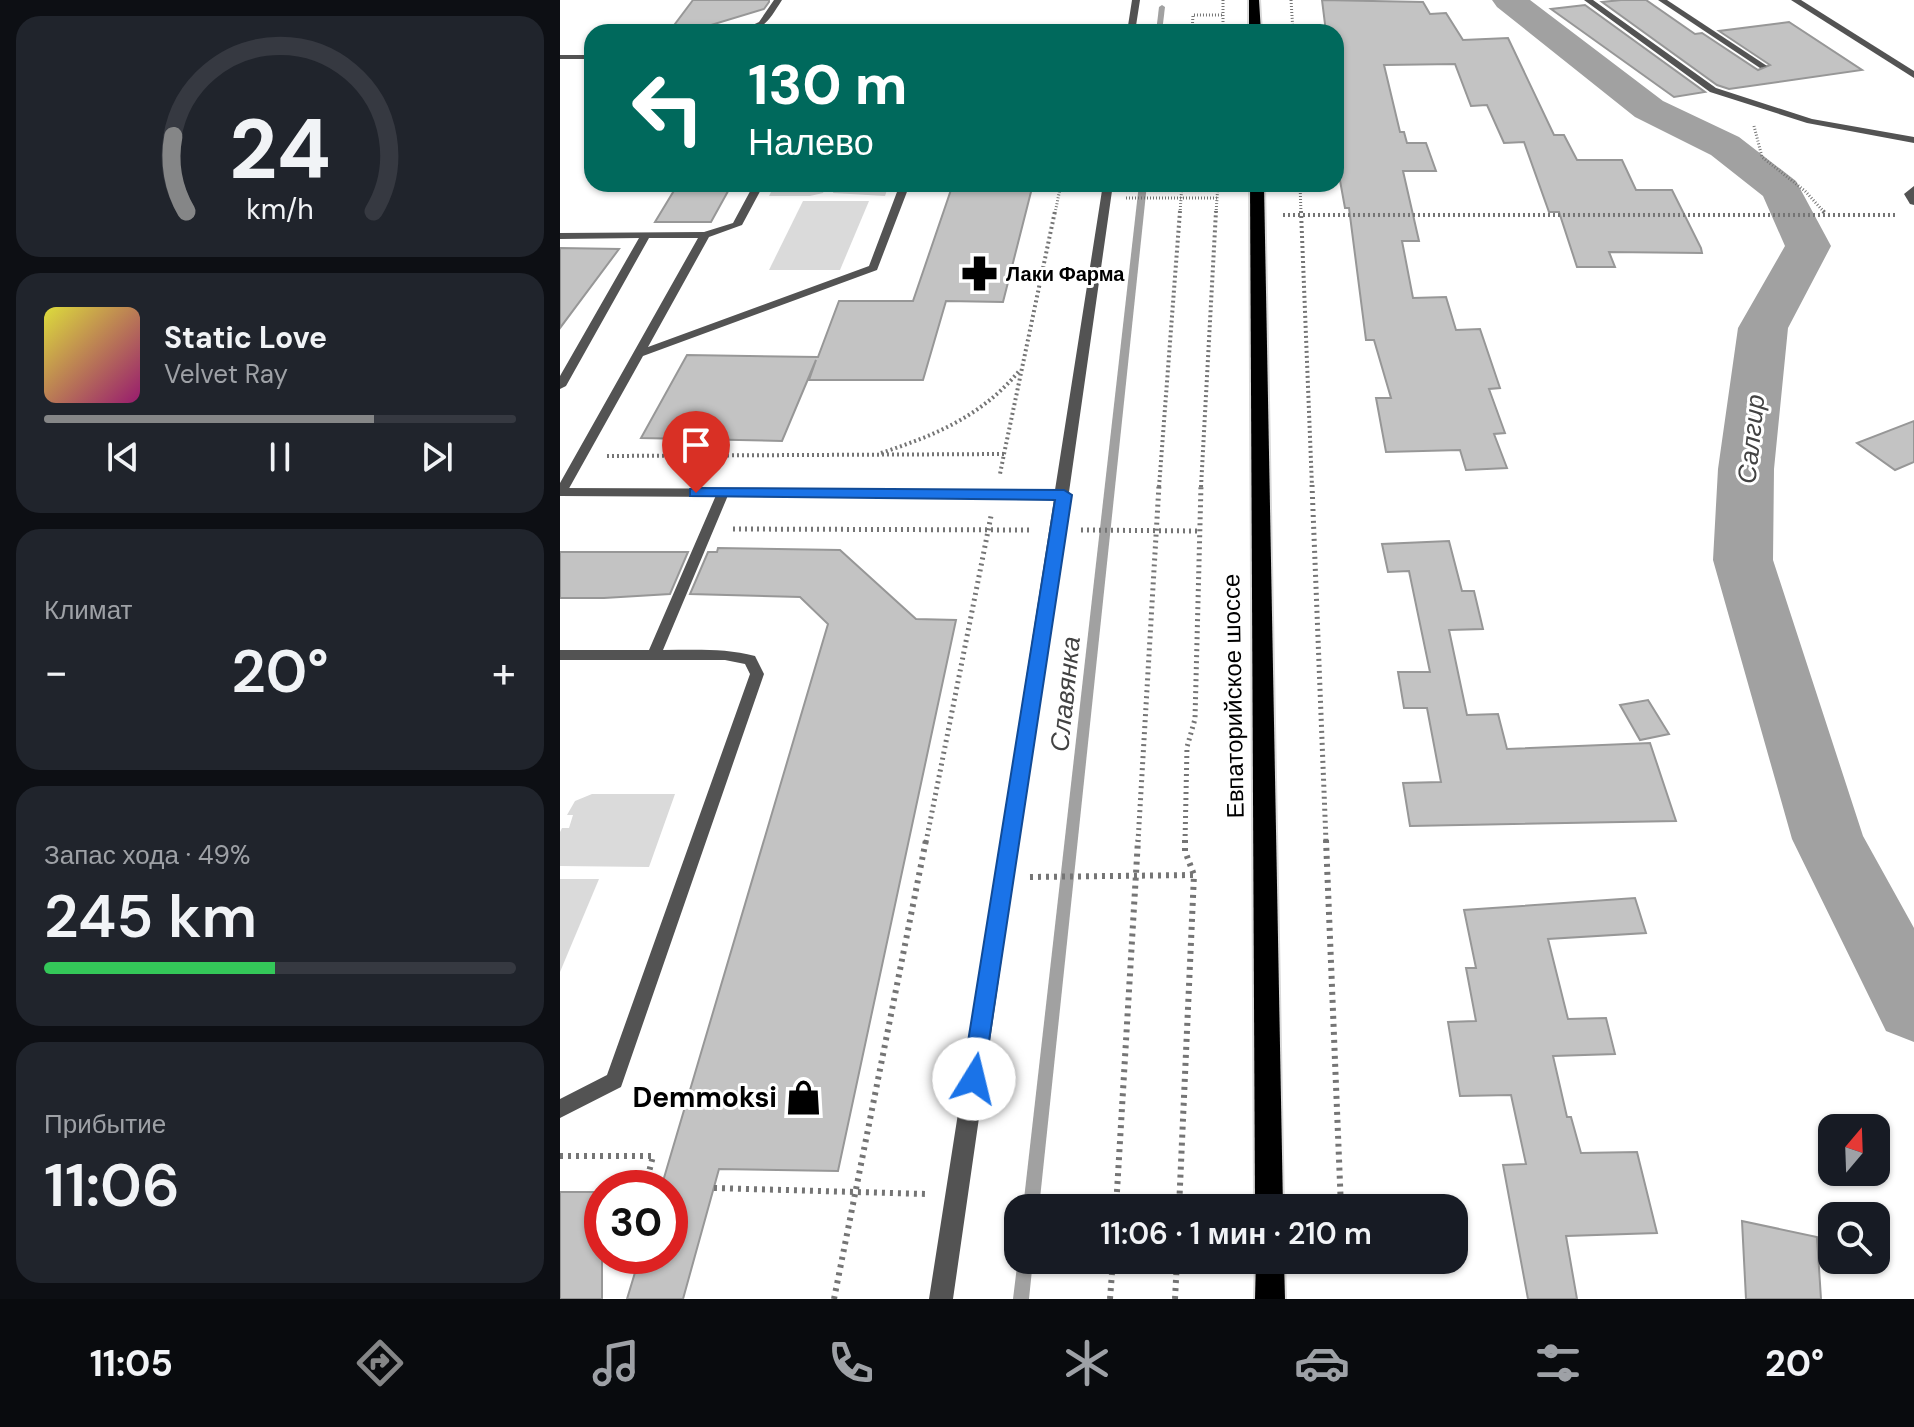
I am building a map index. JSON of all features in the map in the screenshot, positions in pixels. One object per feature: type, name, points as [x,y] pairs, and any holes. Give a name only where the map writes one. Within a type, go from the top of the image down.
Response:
[{"type":"main road","points":[[1254,0],[1255,24]]},
{"type":"main road","name":"Евпаторийское шоссе","points":[[1257,192],[1269,1194]]},
{"type":"main road","points":[[1270,1274],[1270,1299]]},
{"type":"street","points":[[1132,24],[1136,0]]},
{"type":"street","points":[[1795,0],[1914,75]]},
{"type":"street","points":[[1914,189],[1909,194],[1914,202]]},
{"type":"street","points":[[941,1299],[1064,495],[1107,192]]},
{"type":"street","points":[[560,492],[1064,495]]},
{"type":"lane","points":[[762,24],[778,0]]},
{"type":"lane","points":[[1588,0],[1713,90],[1810,121],[1914,140]]},
{"type":"lane","points":[[1662,0],[1763,66]]},
{"type":"lane","points":[[1787,0],[1795,0]]},
{"type":"lane","points":[[560,57],[584,57]]},
{"type":"lane","points":[[560,236],[705,235],[737,225],[755,192]]},
{"type":"lane","points":[[638,354],[873,268],[902,192]]},
{"type":"lane","points":[[560,386],[646,235]]},
{"type":"lane","points":[[560,492],[705,235]]},
{"type":"lane","points":[[654,654],[723,493]]},
{"type":"lane","points":[[560,655],[725,655],[750,660],[757,674],[614,1081],[560,1109]]},
{"type":"path","points":[[1223,0],[1223,24]]},
{"type":"path","points":[[1291,0],[1292,24]]},
{"type":"path","points":[[1192,24],[1193,15],[1223,15]]},
{"type":"path","points":[[1746,102],[1762,157],[1805,191],[1826,215]]},
{"type":"path","points":[[834,1299],[995,495],[1059,192]]},
{"type":"path","points":[[1117,1194],[1156,531],[1181,192]]},
{"type":"path","points":[[1180,1194],[1194,875],[1185,851],[1187,747],[1195,719],[1198,531],[1217,192]]},
{"type":"path","points":[[1300,192],[1340,1194]]},
{"type":"path","points":[[1106,198],[1217,198]]},
{"type":"path","points":[[1257,215],[1899,215]]},
{"type":"path","points":[[876,455],[958,424],[1001,395],[1023,365]]},
{"type":"path","points":[[580,457],[1004,454]]},
{"type":"path","points":[[708,528],[1198,531]]},
{"type":"path","points":[[1005,876],[1092,878],[1194,875]]},
{"type":"path","points":[[560,1156],[653,1156],[650,1170]]},
{"type":"path","points":[[714,1188],[956,1195]]},
{"type":"path","points":[[1110,1299],[1112,1274]]},
{"type":"path","points":[[1175,1299],[1176,1274]]},
{"type":"shaded area","points":[[771,192],[823,192],[810,196],[769,196]]},
{"type":"shaded area","points":[[833,192],[886,192],[885,196]]},
{"type":"shaded area","points":[[803,201],[869,201],[840,270],[769,270]]},
{"type":"shaded area","points":[[592,794],[675,794],[649,867],[560,866],[560,832],[562,828],[569,828],[573,815],[567,815],[575,801]]},
{"type":"shaded area","points":[[560,879],[599,879],[560,972]]},
{"type":"building","points":[[693,0],[769,0],[764,9],[714,24],[675,24]]},
{"type":"building","points":[[1322,0],[1423,2],[1430,14],[1446,13],[1463,40],[1508,38],[1554,135],[1564,135],[1577,160],[1622,160],[1636,190],[1672,190],[1701,248],[1702,253],[1609,252],[1615,267],[1577,267],[1559,212],[1549,212],[1524,142],[1504,143],[1487,105],[1471,106],[1455,64],[1384,65],[1400,132],[1404,132],[1407,143],[1426,143],[1436,171],[1403,171],[1419,241],[1402,241],[1413,298],[1446,297],[1456,330],[1480,329],[1500,388],[1489,389],[1505,433],[1494,434],[1507,468],[1466,470],[1460,450],[1386,452],[1376,398],[1391,398],[1374,340],[1366,340],[1349,208],[1345,208],[1342,192],[1344,24],[1325,24]]},
{"type":"building","points":[[1646,0],[1695,34],[1702,33],[1758,70],[1770,65],[1719,31],[1789,22],[1862,70],[1729,89],[1717,85],[1602,2]]},
{"type":"building","points":[[1585,5],[1705,92],[1674,97],[1551,9]]},
{"type":"building","points":[[673,192],[728,192],[711,222],[655,222]]},
{"type":"building","points":[[950,192],[1031,192],[1003,302],[946,301],[923,380],[809,380],[816,360],[782,441],[641,438],[687,355],[818,357],[839,301],[913,301]]},
{"type":"building","points":[[560,248],[619,249],[560,328]]},
{"type":"building","points":[[1914,421],[1914,462],[1895,470],[1857,443]]},
{"type":"building","points":[[1449,541],[1462,591],[1474,591],[1483,629],[1449,630],[1467,715],[1498,714],[1507,749],[1650,743],[1676,821],[1410,826],[1403,783],[1441,782],[1427,708],[1404,708],[1398,672],[1430,672],[1409,571],[1388,572],[1382,544]]},
{"type":"building","points":[[718,548],[840,550],[916,619],[956,620],[838,1171],[719,1169],[683,1299],[627,1299],[635,1274],[688,1274],[688,1170],[666,1170],[828,624],[800,597],[690,594],[708,552],[717,552]]},
{"type":"building","points":[[560,552],[688,552],[670,594],[560,598]]},
{"type":"building","points":[[1648,700],[1669,734],[1640,740],[1620,705]]},
{"type":"building","points":[[1635,898],[1646,933],[1548,939],[1568,1019],[1606,1018],[1615,1054],[1553,1056],[1567,1117],[1571,1117],[1581,1153],[1637,1152],[1657,1233],[1566,1236],[1577,1299],[1528,1299],[1503,1165],[1526,1164],[1511,1095],[1460,1096],[1448,1022],[1476,1021],[1466,968],[1476,968],[1464,910]]},
{"type":"building","points":[[560,1192],[584,1192],[584,1274],[602,1274],[602,1299],[560,1299]]},
{"type":"building","points":[[1742,1221],[1817,1237],[1821,1299],[1746,1299]]},
{"type":"waterway","name":"Салгир","points":[[1509,0],[1649,109],[1725,146],[1781,190],[1808,246],[1763,328],[1746,469],[1743,560],[1828,839],[1914,1006]]},
{"type":"waterway","name":"Славянка","points":[[1160,24],[1162,7]]},
{"type":"waterway","name":"Славянка","points":[[1033,1194],[1142,192]]},
{"type":"waterway","name":"Славянка","points":[[1021,1299],[1024,1274]]},
{"type":"place","name":"Лаки Фарма","points":[[980,274]]},
{"type":"place","name":"Demmoksi","points":[[803,1097]]},
{"type":"route","points":[[696,493],[1064,495],[974,1079]]}]
